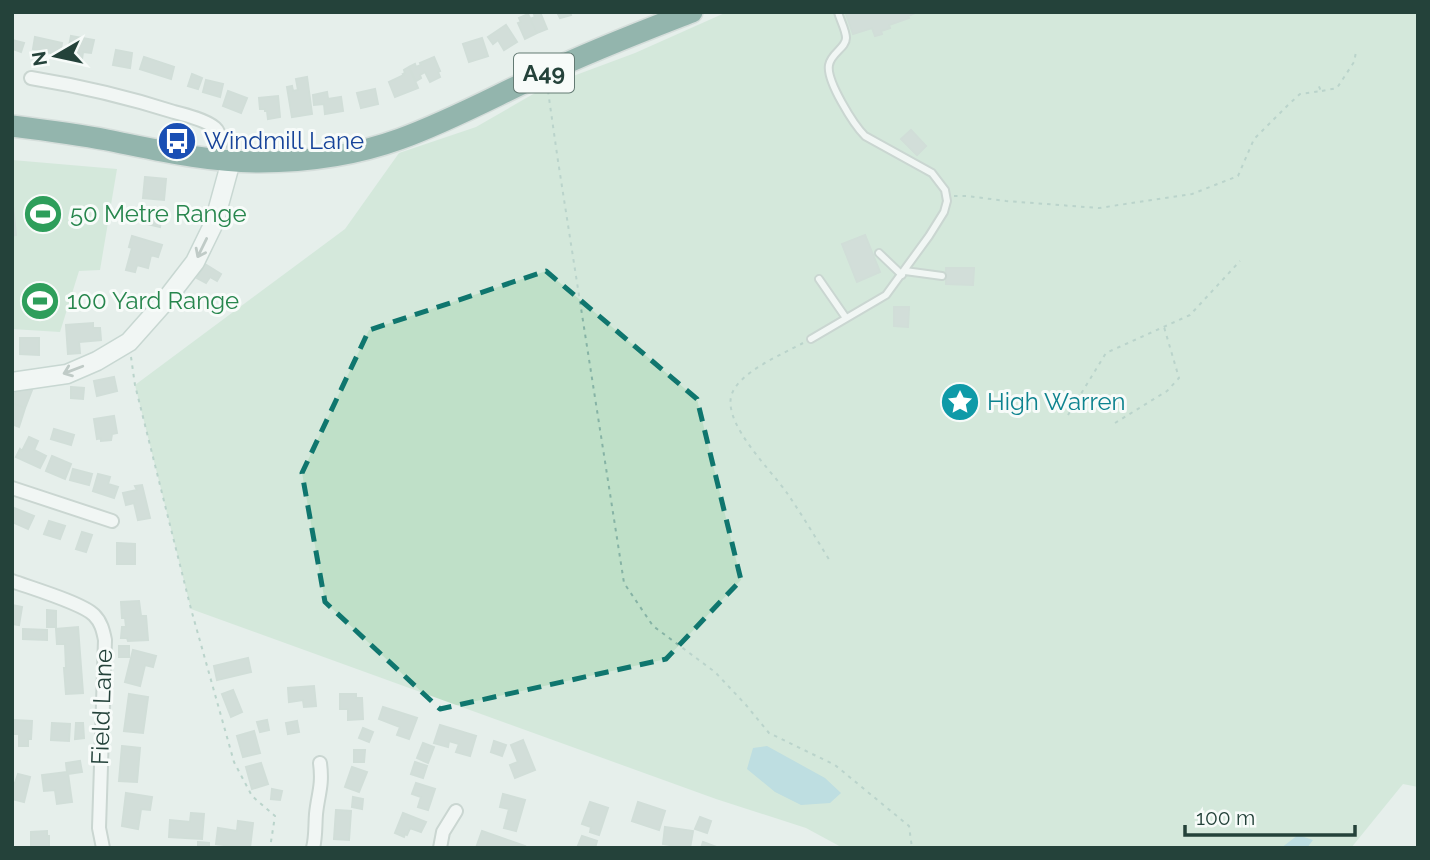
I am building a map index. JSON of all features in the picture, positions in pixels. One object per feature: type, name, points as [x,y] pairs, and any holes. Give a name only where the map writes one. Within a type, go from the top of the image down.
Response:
[{"type":"highway","name":"A49","points":[[12,126],[224,160],[295,160],[347,153],[388,143],[438,124],[584,55],[692,12]]},
{"type":"street","points":[[12,382],[67,374],[129,342],[195,262],[214,223],[224,160],[215,128],[197,118],[130,98],[31,78]]},
{"type":"street","points":[[12,488],[112,521]]},
{"type":"street","name":"Field Lane","points":[[12,581],[83,607],[96,617],[103,631],[105,640],[99,838],[103,848]]},
{"type":"street","points":[[313,848],[322,779],[320,764]]},
{"type":"street","points":[[440,848],[443,832],[456,811]]},
{"type":"lane","points":[[811,339],[886,295],[944,212],[947,201],[945,190],[932,173],[865,136],[856,128],[842,104],[829,71],[831,58],[844,45],[846,39],[838,12]]},
{"type":"lane","points":[[879,253],[903,273],[942,276]]},
{"type":"lane","points":[[819,279],[845,318]]},
{"type":"path","points":[[946,196],[1098,208],[1192,194],[1238,176],[1254,139],[1300,94],[1337,88],[1354,62],[1356,52]]},
{"type":"path","points":[[1317,82],[1321,91]]},
{"type":"path","points":[[548,87],[624,583],[653,626],[715,672],[769,733],[835,765],[909,826],[912,848]]},
{"type":"path","points":[[1068,415],[1106,354],[1190,315],[1240,261]]},
{"type":"path","points":[[1115,423],[1167,391],[1179,378],[1164,326]]},
{"type":"path","points":[[811,339],[756,369],[738,384],[731,397],[732,411],[740,432],[785,491],[830,561]]},
{"type":"path","points":[[129,342],[135,386],[191,609],[234,762],[251,796],[275,816],[270,848]]},
{"type":"highlighted area","points":[[546,271],[697,399],[741,580],[666,659],[440,709],[325,602],[302,473],[369,330]]},
{"type":"green space","points":[[727,12],[1418,12],[1418,787],[1403,784],[1351,848],[843,848],[806,828],[716,799],[191,609],[135,385],[345,229],[399,153],[476,127],[549,85],[635,53]]},
{"type":"green space","points":[[12,160],[117,169],[100,270],[79,271],[60,332],[12,329],[12,236],[16,235]]},
{"type":"water","points":[[767,746],[825,778],[841,793],[830,803],[801,805],[775,792],[747,769],[753,748]]},
{"type":"water","points":[[1298,835],[1313,840],[1307,848],[1281,848]]},
{"type":"building","points":[[533,12],[540,12],[547,29],[537,33],[530,19],[535,17]]},
{"type":"building","points":[[557,12],[570,12],[571,15],[560,18]]},
{"type":"building","points":[[848,12],[917,12],[889,25],[890,28],[875,36],[872,28],[853,34],[846,14]]},
{"type":"building","points":[[528,14],[537,33],[525,39],[518,23],[521,22],[519,18]]},
{"type":"building","points":[[506,25],[517,42],[504,50],[498,40],[493,44],[488,37]]},
{"type":"building","points":[[71,36],[94,40],[91,53],[83,52],[82,59],[73,57],[74,52],[68,51]]},
{"type":"building","points":[[35,37],[62,43],[60,55],[33,49]]},
{"type":"building","points":[[482,38],[488,56],[469,62],[463,44]]},
{"type":"building","points":[[12,40],[24,43],[21,52],[12,51]]},
{"type":"building","points":[[116,50],[132,53],[130,68],[113,65]]},
{"type":"building","points":[[144,57],[174,67],[171,79],[140,69]]},
{"type":"building","points":[[434,57],[440,77],[430,82],[425,72],[416,81],[409,67],[421,65],[420,63]]},
{"type":"building","points":[[409,67],[418,88],[395,97],[389,82],[404,75],[404,70]]},
{"type":"building","points":[[192,74],[202,78],[198,89],[188,86]]},
{"type":"building","points":[[307,77],[312,114],[292,117],[287,87],[292,86],[293,91],[298,90],[296,79]]},
{"type":"building","points":[[206,80],[223,84],[220,97],[203,92]]},
{"type":"building","points":[[375,89],[378,104],[361,108],[357,93]]},
{"type":"building","points":[[228,91],[247,98],[241,113],[223,106]]},
{"type":"building","points":[[327,92],[328,99],[341,97],[343,111],[325,114],[324,104],[314,105],[313,95]]},
{"type":"building","points":[[278,96],[280,117],[268,119],[267,111],[260,109],[259,98]]},
{"type":"building","points":[[911,130],[926,146],[917,155],[901,139]]},
{"type":"building","points":[[145,177],[166,179],[164,200],[143,198]]},
{"type":"building","points":[[12,196],[16,235],[12,236]]},
{"type":"building","points":[[145,211],[162,214],[160,227],[143,223]]},
{"type":"building","points":[[865,235],[880,272],[857,282],[842,244]]},
{"type":"building","points":[[132,236],[162,245],[158,257],[151,255],[148,268],[137,265],[135,272],[126,270]]},
{"type":"building","points":[[205,264],[221,274],[217,281],[210,277],[206,283],[197,278]]},
{"type":"building","points":[[946,268],[974,268],[973,285],[946,284]]},
{"type":"building","points":[[894,307],[909,307],[908,327],[894,326]]},
{"type":"building","points":[[93,323],[93,328],[100,328],[101,340],[79,342],[80,353],[68,354],[66,325]]},
{"type":"building","points":[[20,338],[39,338],[39,355],[20,354]]},
{"type":"building","points":[[114,377],[117,391],[97,396],[94,381]]},
{"type":"building","points":[[18,384],[32,390],[25,408],[12,403]]},
{"type":"building","points":[[71,387],[84,388],[83,399],[71,398]]},
{"type":"building","points":[[12,403],[25,408],[19,427],[12,424]]},
{"type":"building","points":[[114,416],[117,433],[112,434],[111,440],[97,439],[94,419]]},
{"type":"building","points":[[54,429],[74,435],[71,445],[51,439]]},
{"type":"building","points":[[29,437],[38,441],[34,450],[46,456],[40,468],[16,457]]},
{"type":"building","points":[[52,456],[71,464],[65,479],[46,471]]},
{"type":"building","points":[[73,469],[92,474],[89,485],[70,480]]},
{"type":"building","points":[[98,474],[110,477],[108,484],[118,487],[114,498],[93,491]]},
{"type":"building","points":[[142,485],[150,518],[138,520],[134,503],[126,505],[123,493],[137,490],[135,486]]},
{"type":"building","points":[[14,508],[34,516],[28,529],[12,522]]},
{"type":"building","points":[[49,521],[65,526],[60,539],[44,534]]},
{"type":"building","points":[[82,532],[92,535],[86,552],[76,549]]},
{"type":"building","points":[[117,543],[135,544],[135,564],[117,564]]},
{"type":"building","points":[[139,601],[141,616],[146,616],[148,640],[128,641],[127,638],[121,638],[122,627],[126,627],[125,618],[122,618],[121,602]]},
{"type":"building","points":[[12,605],[22,607],[19,625],[12,624]]},
{"type":"building","points":[[47,610],[56,611],[56,627],[47,627]]},
{"type":"building","points":[[78,627],[83,693],[66,694],[65,644],[57,644],[56,629]]},
{"type":"building","points":[[23,629],[47,630],[47,640],[23,639]]},
{"type":"building","points":[[119,646],[129,646],[129,657],[119,657]]},
{"type":"building","points":[[133,650],[156,656],[153,667],[145,665],[140,686],[125,682]]},
{"type":"building","points":[[248,658],[251,672],[217,680],[214,666]]},
{"type":"building","points":[[314,686],[316,706],[304,707],[303,700],[289,702],[288,688]]},
{"type":"building","points":[[233,690],[242,712],[231,717],[222,694]]},
{"type":"building","points":[[129,694],[148,697],[143,733],[124,731]]},
{"type":"building","points":[[340,694],[356,694],[356,698],[362,698],[363,719],[348,720],[348,709],[340,709]]},
{"type":"building","points":[[383,707],[417,718],[409,739],[397,735],[400,727],[379,719]]},
{"type":"building","points":[[12,720],[32,721],[28,746],[19,746],[19,734],[12,734]]},
{"type":"building","points":[[267,720],[269,730],[260,732],[257,722]]},
{"type":"building","points":[[297,721],[299,732],[288,734],[286,723]]},
{"type":"building","points":[[52,723],[70,724],[69,741],[51,740]]},
{"type":"building","points":[[76,723],[83,723],[84,738],[75,739]]},
{"type":"building","points":[[440,725],[476,736],[470,756],[456,752],[459,744],[449,741],[448,747],[434,743]]},
{"type":"building","points":[[363,728],[373,732],[369,742],[359,738]]},
{"type":"building","points":[[254,731],[260,753],[243,757],[237,736]]},
{"type":"building","points":[[523,740],[535,770],[515,778],[510,765],[518,762],[511,745]]},
{"type":"building","points":[[494,741],[506,745],[502,756],[491,752]]},
{"type":"building","points":[[423,743],[434,747],[428,763],[417,758]]},
{"type":"building","points":[[122,746],[140,748],[137,782],[119,781]]},
{"type":"building","points":[[354,750],[365,750],[364,762],[354,762]]},
{"type":"building","points":[[80,761],[82,772],[68,774],[72,802],[57,804],[55,790],[44,791],[42,775],[67,772],[66,763]]},
{"type":"building","points":[[415,762],[427,766],[423,778],[411,774]]},
{"type":"building","points":[[261,763],[268,784],[252,789],[246,767]]},
{"type":"building","points":[[352,767],[367,772],[359,792],[345,787]]},
{"type":"building","points":[[18,774],[30,777],[24,802],[12,799],[12,783],[15,783]]},
{"type":"building","points":[[416,783],[435,789],[428,810],[418,807],[421,797],[412,794]]},
{"type":"building","points":[[272,789],[282,791],[280,800],[271,799]]},
{"type":"building","points":[[126,793],[152,797],[150,810],[141,809],[138,829],[122,826]]},
{"type":"building","points":[[503,794],[525,800],[516,831],[504,828],[509,809],[500,807]]},
{"type":"building","points":[[353,797],[363,799],[362,809],[352,807]]},
{"type":"building","points":[[590,802],[608,808],[599,835],[590,832],[591,827],[582,824]]},
{"type":"building","points":[[638,802],[665,811],[659,830],[632,821]]},
{"type":"building","points":[[336,810],[351,811],[349,840],[334,839]]},
{"type":"building","points":[[191,813],[204,814],[202,839],[169,837],[170,820],[190,822]]},
{"type":"building","points":[[403,813],[426,822],[421,832],[410,828],[404,837],[395,833]]},
{"type":"building","points":[[700,817],[711,821],[707,833],[695,829]]},
{"type":"building","points":[[238,821],[253,823],[250,848],[216,844],[218,828],[237,831]]},
{"type":"building","points":[[665,827],[693,831],[690,848],[663,844]]},
{"type":"building","points":[[47,831],[49,848],[31,848],[31,832]]},
{"type":"building","points":[[482,831],[525,846],[476,848]]},
{"type":"building","points":[[582,836],[597,841],[595,848],[577,848]]},
{"type":"building","points":[[198,842],[209,843],[209,848],[198,848]]},
{"type":"building","points":[[703,842],[719,848],[701,848]]},
{"type":"place","name":"Windmill Lane","points":[[177,141]]},
{"type":"place","name":"50 Metre Range","points":[[43,214]]},
{"type":"place","name":"100 Yard Range","points":[[40,301]]},
{"type":"place","name":"High Warren","points":[[960,402]]}]
